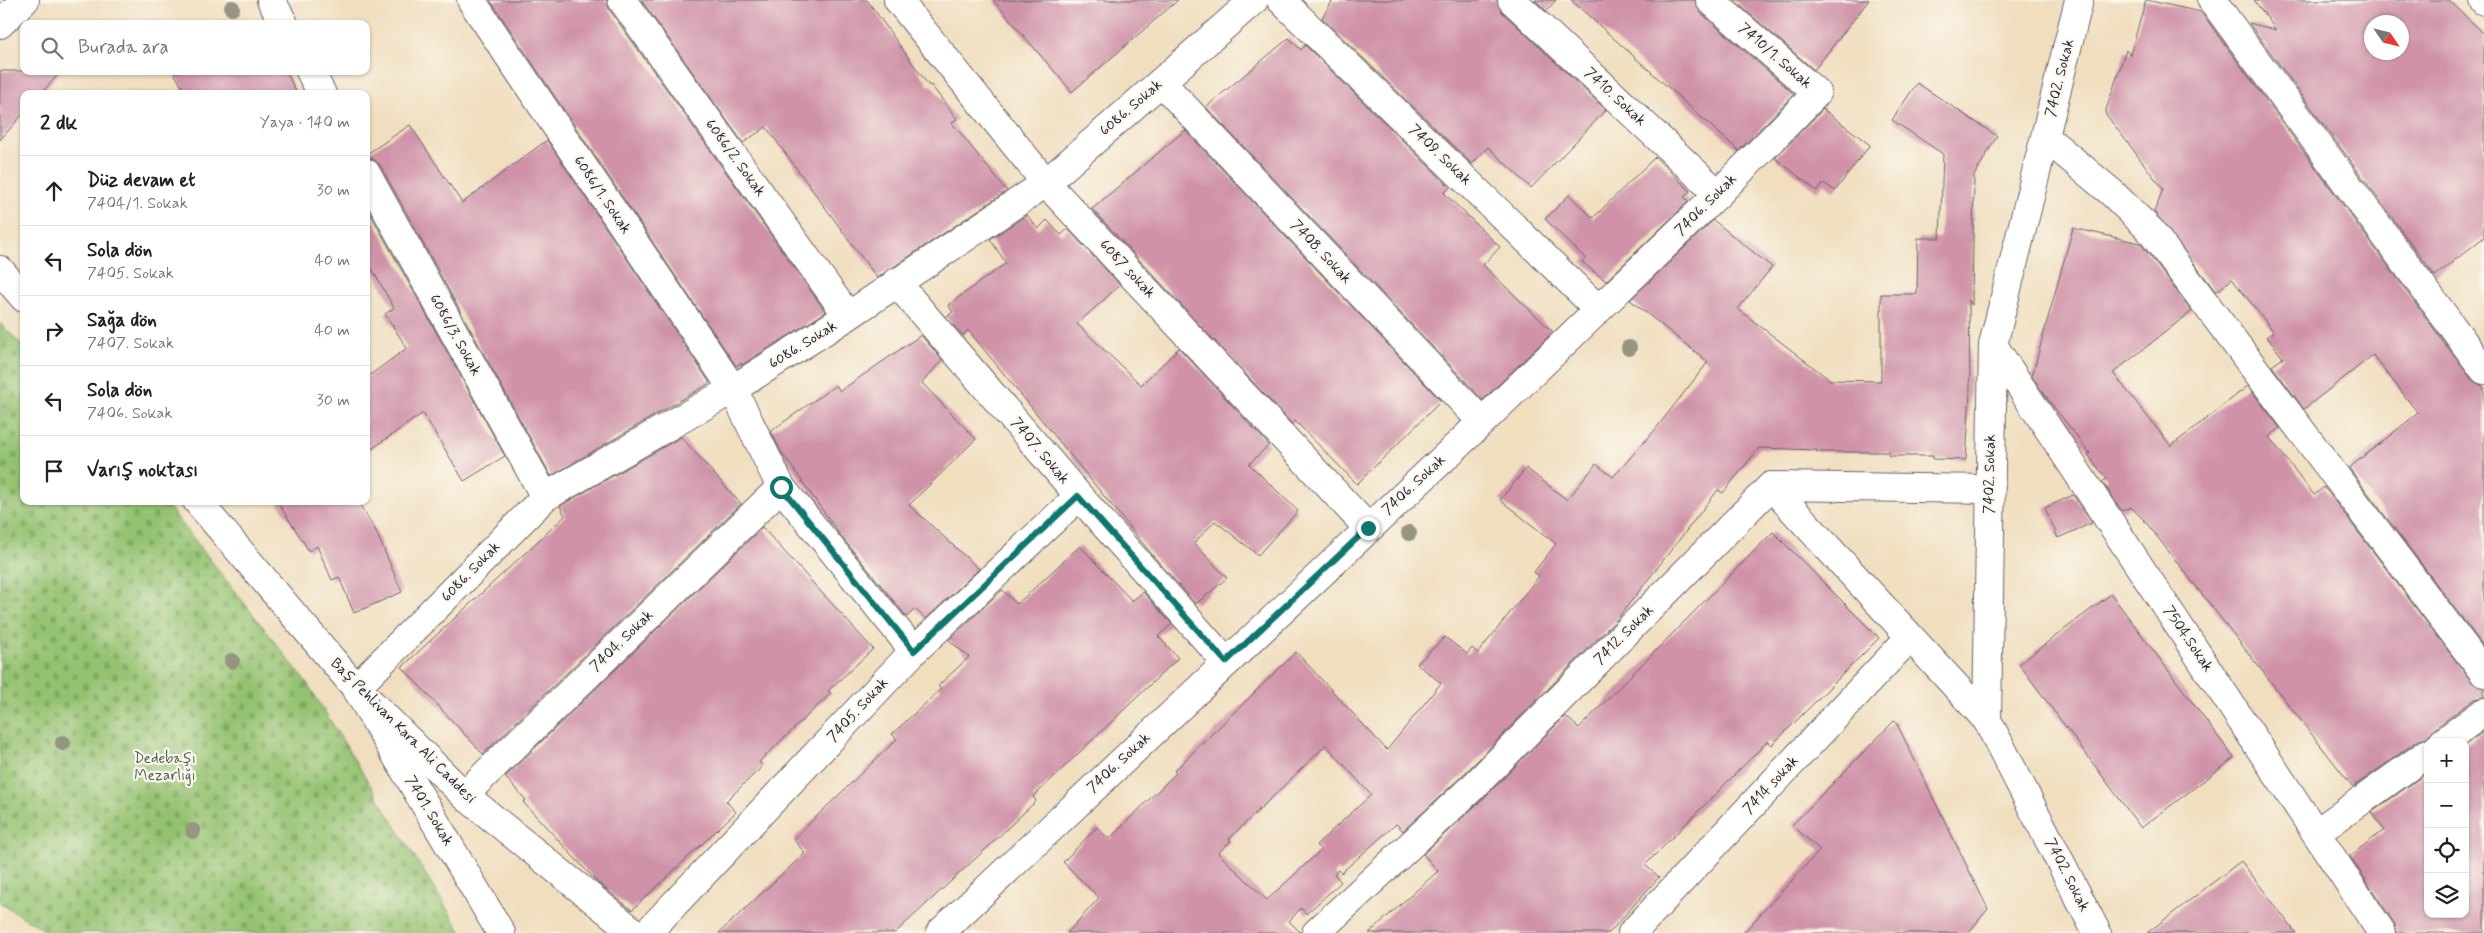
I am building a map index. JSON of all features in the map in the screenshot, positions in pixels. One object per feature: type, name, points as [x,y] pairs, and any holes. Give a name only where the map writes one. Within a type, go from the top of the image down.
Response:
[{"type":"street","points":[[0,24],[25,0]]},
{"type":"street","points":[[271,0],[282,20]]},
{"type":"street","name":"6086/1. Sokak","points":[[471,0],[733,389],[781,487],[914,651]]},
{"type":"street","name":"6086/2. Sokak","points":[[622,0],[848,316]]},
{"type":"street","name":"6087 sokak","points":[[898,0],[1046,183],[1368,528]]},
{"type":"street","name":"6086. Sokak","points":[[356,688],[545,496],[733,389],[848,316],[1046,183],[1254,0]]},
{"type":"street","name":"7409. Sokak","points":[[1281,0],[1598,309]]},
{"type":"street","name":"7410. Sokak","points":[[1512,0],[1718,194]]},
{"type":"street","name":"7410/1. Sokak","points":[[1710,0],[1816,93]]},
{"type":"street","name":"7402. Sokak","points":[[2079,0],[1993,345],[1989,489],[1987,720],[2096,933]]},
{"type":"street","points":[[2212,0],[2484,370]]},
{"type":"street","points":[[312,75],[320,90]]},
{"type":"street","name":"7408. Sokak","points":[[1160,82],[1482,422]]},
{"type":"street","name":"7406. Sokak","points":[[940,933],[1482,422],[1718,194],[1816,93]]},
{"type":"street","points":[[2045,137],[2112,193],[2150,230],[2484,672]]},
{"type":"street","name":"6086/3. Sokak","points":[[370,180],[545,496]]},
{"type":"street","points":[[0,270],[20,293]]},
{"type":"street","name":"7407. Sokak","points":[[896,282],[1078,496],[1226,662]]},
{"type":"street","name":"7504.Sokak","points":[[1993,345],[2382,933]]},
{"type":"street","points":[[1771,486],[1989,489]]},
{"type":"street","points":[[1771,486],[1987,720]]},
{"type":"street","name":"7412. Sokak","points":[[1316,933],[1476,784],[1771,486]]},
{"type":"street","name":"7404. Sokak","points":[[464,796],[781,487]]},
{"type":"street","name":"7405. Sokak","points":[[647,933],[914,651],[1078,496]]},
{"type":"street","name":"Baş Pehlivan Kara Ali Caddesi","points":[[200,505],[356,688],[464,796],[635,933]]},
{"type":"street","name":"7414 sokak","points":[[1632,933],[1910,637]]},
{"type":"street","name":"7401. Sokak","points":[[356,688],[501,933]]},
{"type":"street","points":[[2448,738],[2484,712]]},
{"type":"street","points":[[2316,833],[2424,755]]},
{"type":"green space","name":"Dedebaşı Mezarlığı","points":[[0,323],[20,344],[20,505],[167,505],[307,683],[462,933],[49,933],[0,903]]},
{"type":"building","points":[[490,0],[607,0],[609,9],[826,312],[742,365],[741,363],[736,366]]},
{"type":"building","points":[[641,0],[867,0],[929,86],[931,85],[957,119],[952,123],[1007,191],[877,278],[766,127],[743,143]]},
{"type":"building","points":[[993,0],[1178,0],[1072,92]]},
{"type":"building","points":[[1333,0],[1497,0],[1501,11],[1606,110],[1531,188],[1488,147],[1472,164],[1322,18]]},
{"type":"building","points":[[1535,0],[1556,0],[1546,11]]},
{"type":"building","points":[[1571,0],[1695,0],[1700,12],[1794,94],[1739,151]]},
{"type":"building","points":[[1734,0],[1869,0],[1814,70]]},
{"type":"building","points":[[2146,0],[2201,12],[2471,379],[2484,387],[2484,647],[2349,468],[2418,413],[2373,355],[2304,409],[2272,366],[2283,358],[2267,337],[2274,332],[2232,279],[2216,292],[2154,212],[2163,189],[2105,113],[2126,50],[2130,55]]},
{"type":"building","points":[[2254,0],[2449,0],[2484,34],[2484,237],[2435,276],[2249,23],[2276,30]]},
{"type":"building","points":[[1289,38],[1301,50],[1305,45],[1450,187],[1444,193],[1500,247],[1483,265],[1553,332],[1483,400],[1206,107]]},
{"type":"building","points":[[0,71],[20,71],[20,75],[58,75],[44,90],[20,90],[20,118],[0,140]]},
{"type":"building","points":[[175,75],[288,75],[295,90],[184,90]]},
{"type":"building","points":[[1917,83],[1997,136],[1974,176],[1972,305],[1969,300],[1970,392],[1966,460],[1933,459],[1933,456],[1889,456],[1889,452],[1817,452],[1817,450],[1759,448],[1723,493],[1718,490],[1618,618],[1465,773],[1403,831],[1396,824],[1341,873],[1338,870],[1334,874],[1341,882],[1306,914],[1301,908],[1289,921],[1301,933],[1067,933],[1099,898],[1063,862],[1097,827],[1109,839],[1176,773],[1174,771],[1296,652],[1387,750],[1441,683],[1417,664],[1445,637],[1467,654],[1472,648],[1478,653],[1539,576],[1534,572],[1556,544],[1500,500],[1526,468],[1567,500],[1596,464],[1613,477],[1654,431],[1708,362],[1630,300],[1713,220],[1772,267],[1738,309],[1830,380],[1881,381],[1881,294],[1917,294],[1918,238],[1940,238],[1943,154],[1892,120]],"holes":[[[1326,745],[1371,795],[1316,845],[1321,850],[1267,900],[1218,853],[1231,841],[1229,839]]]},
{"type":"building","points":[[1823,109],[1870,145],[1835,191],[1824,183],[1817,191],[1775,158]]},
{"type":"building","points":[[410,125],[462,203],[547,140],[710,383],[551,476],[380,165],[370,157],[370,152]]},
{"type":"building","points":[[1185,130],[1441,401],[1357,484],[1295,421],[1292,424],[1092,209]]},
{"type":"building","points":[[1655,157],[1690,191],[1684,197],[1689,201],[1606,281],[1582,262],[1585,258],[1545,219],[1569,195],[1593,218]]},
{"type":"building","points":[[370,213],[505,456],[464,481],[423,413],[370,450],[370,375],[407,348],[385,314],[394,308],[370,265]]},
{"type":"building","points":[[1027,215],[1038,229],[1047,220],[1061,235],[1068,229],[1120,285],[1077,324],[1141,385],[1179,348],[1269,445],[1249,464],[1298,511],[1258,555],[1215,521],[1194,543],[1227,578],[1196,604],[1154,557],[968,330],[963,336],[946,317],[953,312],[948,305],[1006,263],[990,239]]},
{"type":"building","points":[[2073,228],[2140,243],[2192,311],[2113,373],[2171,446],[2248,386],[2280,428],[2269,437],[2314,495],[2324,487],[2472,682],[2484,688],[2484,697],[2475,699],[2434,729],[2428,738],[2419,740],[2353,787],[2144,520],[2131,507],[2122,511],[2102,482],[2107,479],[2088,455],[2090,453],[2032,376]]},
{"type":"building","points":[[921,335],[942,360],[922,383],[976,439],[909,505],[979,569],[926,619],[915,609],[907,617],[840,535],[780,450],[771,431],[836,385],[840,391]]},
{"type":"building","points":[[681,437],[741,504],[483,754],[402,667],[565,516],[560,506]]},
{"type":"building","points":[[2073,495],[2092,523],[2058,538],[2045,508]]},
{"type":"building","points":[[280,505],[360,505],[375,529],[402,592],[354,613],[339,577],[332,580],[317,546],[309,551]]},
{"type":"building","points":[[762,527],[873,649],[828,691],[831,693],[759,762],[763,766],[726,801],[736,812],[632,910],[597,882],[523,802],[526,800],[505,777]]},
{"type":"building","points":[[1773,532],[1879,638],[1772,745],[1768,741],[1645,865],[1659,877],[1609,933],[1369,933],[1438,871],[1423,854],[1487,795],[1565,716],[1579,728]]},
{"type":"building","points":[[1080,546],[1132,601],[1143,592],[1172,624],[1158,636],[1178,658],[1033,797],[1036,801],[895,933],[719,933],[805,853],[793,839],[897,739],[892,734],[941,689],[938,686],[969,657],[949,640],[1002,590],[1017,604]]},
{"type":"building","points":[[2111,594],[2234,758],[2141,828],[2019,664]]},
{"type":"building","points":[[1895,720],[1988,909],[1968,933],[1743,933],[1820,850],[1792,825]]},
{"type":"building","points":[[2484,731],[2484,933],[2397,933],[2395,924],[2350,856],[2384,830],[2372,812],[2424,775],[2424,918],[2469,918],[2469,742]]},
{"type":"building","points":[[2241,861],[2296,933],[2147,933]]},
{"type":"route","points":[[781,487],[914,651],[1078,496],[1226,662],[1368,528]]}]
